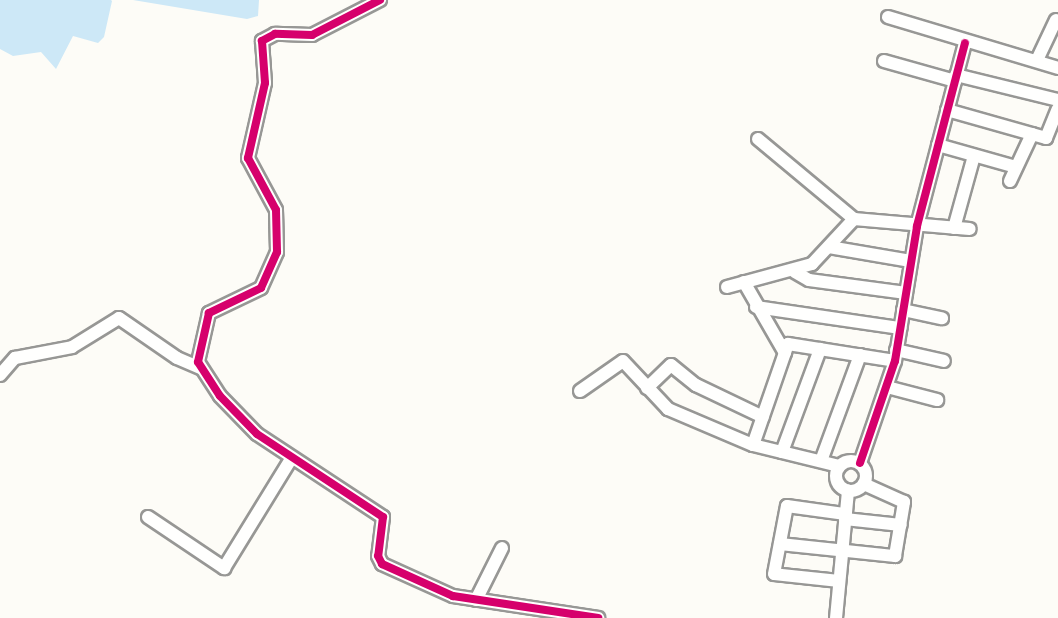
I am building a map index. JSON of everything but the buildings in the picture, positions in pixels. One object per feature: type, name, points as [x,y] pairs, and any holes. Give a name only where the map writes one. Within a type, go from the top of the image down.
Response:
[{"type":"street","points":[[201,368],[199,344],[209,313],[261,288],[277,252],[276,210],[248,158],[265,83],[262,41],[275,34],[312,34],[380,0]]},
{"type":"street","points":[[888,16],[965,43],[977,41],[1038,58],[1058,68]]},
{"type":"street","points":[[1038,58],[1056,20]]},
{"type":"street","points":[[860,463],[896,355],[916,226],[965,43]]},
{"type":"street","points":[[884,61],[1058,100]]},
{"type":"street","points":[[947,110],[1046,138],[1058,109]]},
{"type":"street","points":[[1010,181],[1032,134]]},
{"type":"street","points":[[758,139],[854,219],[970,229]]},
{"type":"street","points":[[938,145],[1016,167]]},
{"type":"street","points":[[954,228],[974,156]]},
{"type":"street","points":[[727,287],[795,272],[829,247],[854,219]]},
{"type":"street","points":[[829,247],[911,261]]},
{"type":"street","points":[[795,272],[808,280],[906,293]]},
{"type":"street","points":[[744,282],[756,307],[785,353]]},
{"type":"street","points":[[756,307],[900,328]]},
{"type":"street","points":[[903,310],[942,318]]},
{"type":"street","points":[[0,375],[15,358],[72,347],[119,318],[177,358],[201,368],[236,414],[291,459],[383,517],[382,564],[453,596],[598,618]]},
{"type":"street","points":[[753,445],[788,345],[860,355],[896,355],[944,361]]},
{"type":"street","points":[[782,452],[820,349]]},
{"type":"street","points":[[821,461],[860,355]]},
{"type":"street","points":[[580,391],[623,361],[668,409],[753,445],[839,466]]},
{"type":"street","points":[[647,388],[671,365],[696,386],[763,417]]},
{"type":"street","points":[[887,387],[937,400]]},
{"type":"street","points":[[148,517],[224,568],[291,459]]},
{"type":"street","points":[[848,491],[836,479],[839,466],[847,461],[860,463],[866,470],[864,484]]},
{"type":"street","points":[[780,544],[895,556],[904,502],[864,484],[848,491]]},
{"type":"street","points":[[836,618],[848,491]]},
{"type":"street","points":[[839,581],[774,574],[787,506],[901,525]]},
{"type":"street","points":[[476,600],[502,548]]},
{"type":"water","points":[[0,0],[112,1],[104,37],[98,43],[73,36],[56,69],[41,52],[13,56],[0,49]]},
{"type":"water","points":[[133,0],[259,0],[258,16],[247,19]]},
{"type":"cycle path","points":[[380,0],[312,35],[275,34],[262,41],[265,83],[248,158],[276,210],[277,252],[261,288],[209,313],[198,362],[220,396],[257,434],[383,517],[378,556],[382,564],[453,596],[598,618]]},
{"type":"cycle path","points":[[860,463],[895,361],[917,226],[965,43]]}]
